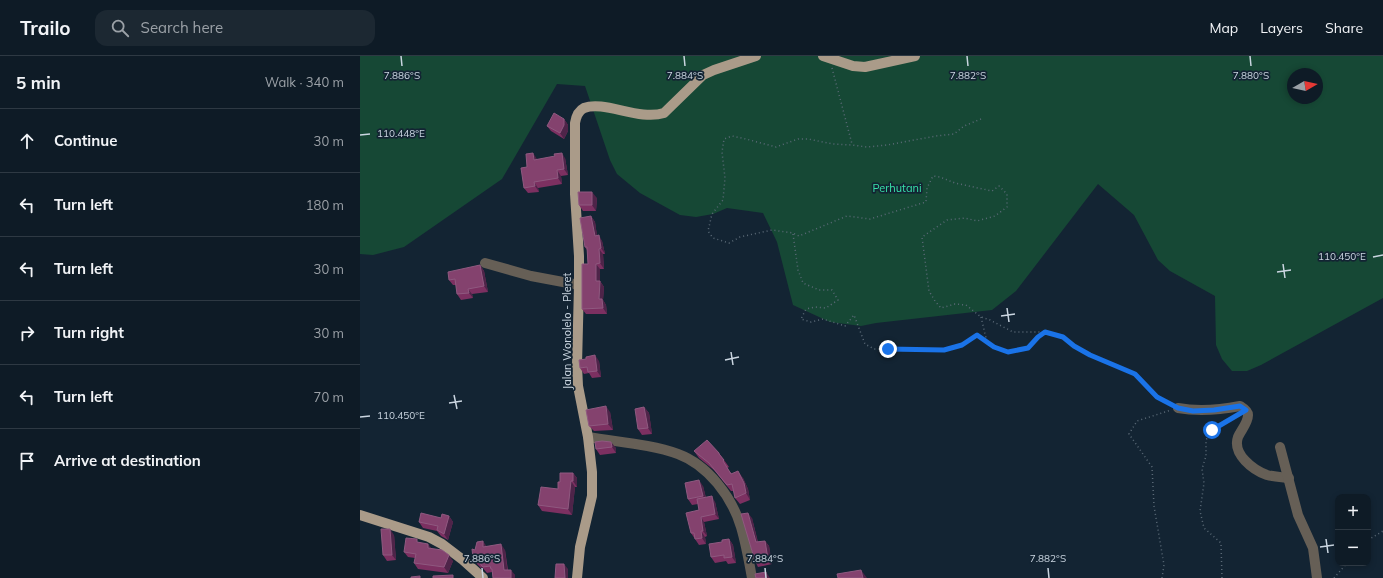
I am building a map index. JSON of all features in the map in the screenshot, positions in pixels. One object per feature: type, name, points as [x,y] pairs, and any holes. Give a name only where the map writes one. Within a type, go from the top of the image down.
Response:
[{"type":"main road","name":"Jalan Wonolelo - Pleret","points":[[577,578],[580,547],[592,496],[592,472],[588,437],[578,379],[580,285],[575,194],[575,123],[579,112],[584,108],[595,106],[646,115],[660,114],[671,108],[703,75],[756,56]]},
{"type":"main road","points":[[826,57],[853,66],[865,67],[915,56]]},
{"type":"main road","points":[[360,515],[429,537],[442,544],[483,578]]},
{"type":"street","points":[[485,263],[531,276],[580,285]]},
{"type":"street","points":[[1178,408],[1193,411],[1214,410],[1240,406],[1246,410],[1248,415],[1244,427],[1237,438],[1238,452],[1245,462],[1267,475],[1289,478]]},
{"type":"street","points":[[588,437],[663,449],[679,454],[700,467],[719,486],[735,511],[745,541],[752,578]]},
{"type":"street","points":[[1280,447],[1298,515],[1313,548],[1317,578]]},
{"type":"path","points":[[826,57],[852,145]]},
{"type":"path","points":[[981,119],[964,126],[954,134],[867,147],[833,144],[808,139],[798,139],[776,147],[746,138],[732,136],[724,140],[722,152],[725,178],[723,200],[712,214],[708,231],[713,238],[729,243],[740,237],[772,230],[793,232],[799,236],[847,216],[870,219],[926,202],[926,188],[933,176],[940,177],[954,183],[992,191],[999,186],[1007,194],[1007,207],[994,216],[977,221],[965,218],[948,220],[922,237],[929,291],[935,301],[942,308],[955,304],[966,305],[981,317],[1013,332],[1045,332],[1063,337],[1074,346],[1090,355],[1135,374],[1157,397],[1178,408]]},
{"type":"path","points":[[793,232],[798,270],[804,283],[819,290],[832,290],[838,300],[826,308],[815,307],[806,309],[801,319],[811,322],[823,319],[845,326],[854,315],[865,344],[874,349],[944,350],[962,345],[977,335],[994,347],[1008,352],[1028,348],[1045,332]]},
{"type":"path","points":[[981,317],[987,342]]},
{"type":"path","points":[[1162,578],[1164,565],[1154,506],[1152,467],[1129,434],[1137,421],[1178,408]]},
{"type":"path","points":[[1222,578],[1220,543],[1204,528],[1200,511],[1204,483],[1202,470],[1206,456],[1206,440],[1212,430],[1246,410]]},
{"type":"path","points":[[1371,538],[1383,531]]},
{"type":"path","points":[[1334,578],[1344,566]]},
{"type":"green space","name":"Perhutani","points":[[360,56],[1383,56],[1383,298],[1261,365],[1247,371],[1232,371],[1222,359],[1216,345],[1215,296],[1170,271],[1158,260],[1134,215],[1098,184],[1016,291],[992,310],[861,326],[830,322],[793,305],[777,242],[763,213],[727,208],[713,214],[696,217],[680,215],[640,193],[617,174],[610,160],[585,86],[557,84],[502,179],[404,247],[373,255],[360,254]]},
{"type":"building","points":[[554,113],[564,119],[564,125],[560,133],[547,126]]},
{"type":"building","points":[[533,153],[534,160],[555,156],[554,154],[562,153],[564,169],[557,170],[558,178],[534,182],[535,186],[524,188],[521,168],[527,167],[526,154]]},
{"type":"building","points":[[578,192],[592,192],[592,205],[579,205]]},
{"type":"building","points":[[591,216],[595,236],[599,235],[601,248],[599,249],[600,263],[596,264],[596,281],[600,281],[599,299],[602,299],[603,308],[582,309],[582,264],[588,264],[587,247],[585,247],[580,218]]},
{"type":"building","points":[[480,265],[484,286],[468,289],[469,293],[457,294],[455,279],[449,280],[448,272]]},
{"type":"building","points":[[595,355],[597,371],[588,372],[587,367],[580,368],[579,360]]},
{"type":"building","points":[[606,406],[608,424],[589,426],[586,410]]},
{"type":"building","points":[[644,407],[648,428],[638,429],[635,409]]},
{"type":"building","points":[[707,440],[724,460],[723,461],[731,474],[738,471],[744,483],[746,493],[735,498],[732,484],[727,485],[709,463],[694,451]]},
{"type":"building","points":[[595,442],[611,442],[612,447],[596,449]]},
{"type":"building","points":[[560,473],[573,473],[568,509],[538,505],[541,487],[558,489]]},
{"type":"building","points":[[699,480],[703,496],[688,499],[685,483]]},
{"type":"building","points":[[712,496],[715,514],[701,517],[703,531],[701,531],[702,538],[695,539],[694,533],[691,533],[686,513],[699,510],[697,499]]},
{"type":"building","points":[[421,513],[441,518],[442,514],[449,516],[444,534],[437,530],[438,526],[419,522]]},
{"type":"building","points":[[748,513],[756,542],[765,541],[768,559],[755,561],[741,514]]},
{"type":"building","points":[[381,529],[390,529],[392,555],[383,555]]},
{"type":"building","points":[[406,538],[417,539],[417,542],[428,544],[428,548],[442,550],[449,555],[444,567],[414,563],[416,554],[404,552]]},
{"type":"building","points":[[729,539],[732,557],[724,558],[724,555],[711,557],[709,544],[722,542],[722,540]]},
{"type":"building","points":[[483,541],[483,547],[501,544],[504,570],[511,570],[511,578],[493,578],[492,569],[490,566],[483,567],[480,561],[477,562],[473,558],[472,549],[475,550],[477,542]]},
{"type":"building","points":[[556,564],[564,564],[565,578],[555,578]]},
{"type":"building","points":[[861,570],[863,578],[838,578],[837,574]]},
{"type":"building","points":[[766,572],[766,578],[756,578],[755,574]]},
{"type":"building","points":[[453,575],[453,578],[433,578],[433,576]]},
{"type":"building","points":[[420,576],[420,578],[411,578],[411,577]]},
{"type":"route","points":[[888,349],[944,350],[962,345],[977,335],[994,347],[1008,352],[1028,348],[1045,332],[1063,337],[1074,346],[1090,355],[1135,374],[1157,397],[1178,408],[1193,411],[1214,410],[1240,406],[1246,410],[1212,430]]}]
